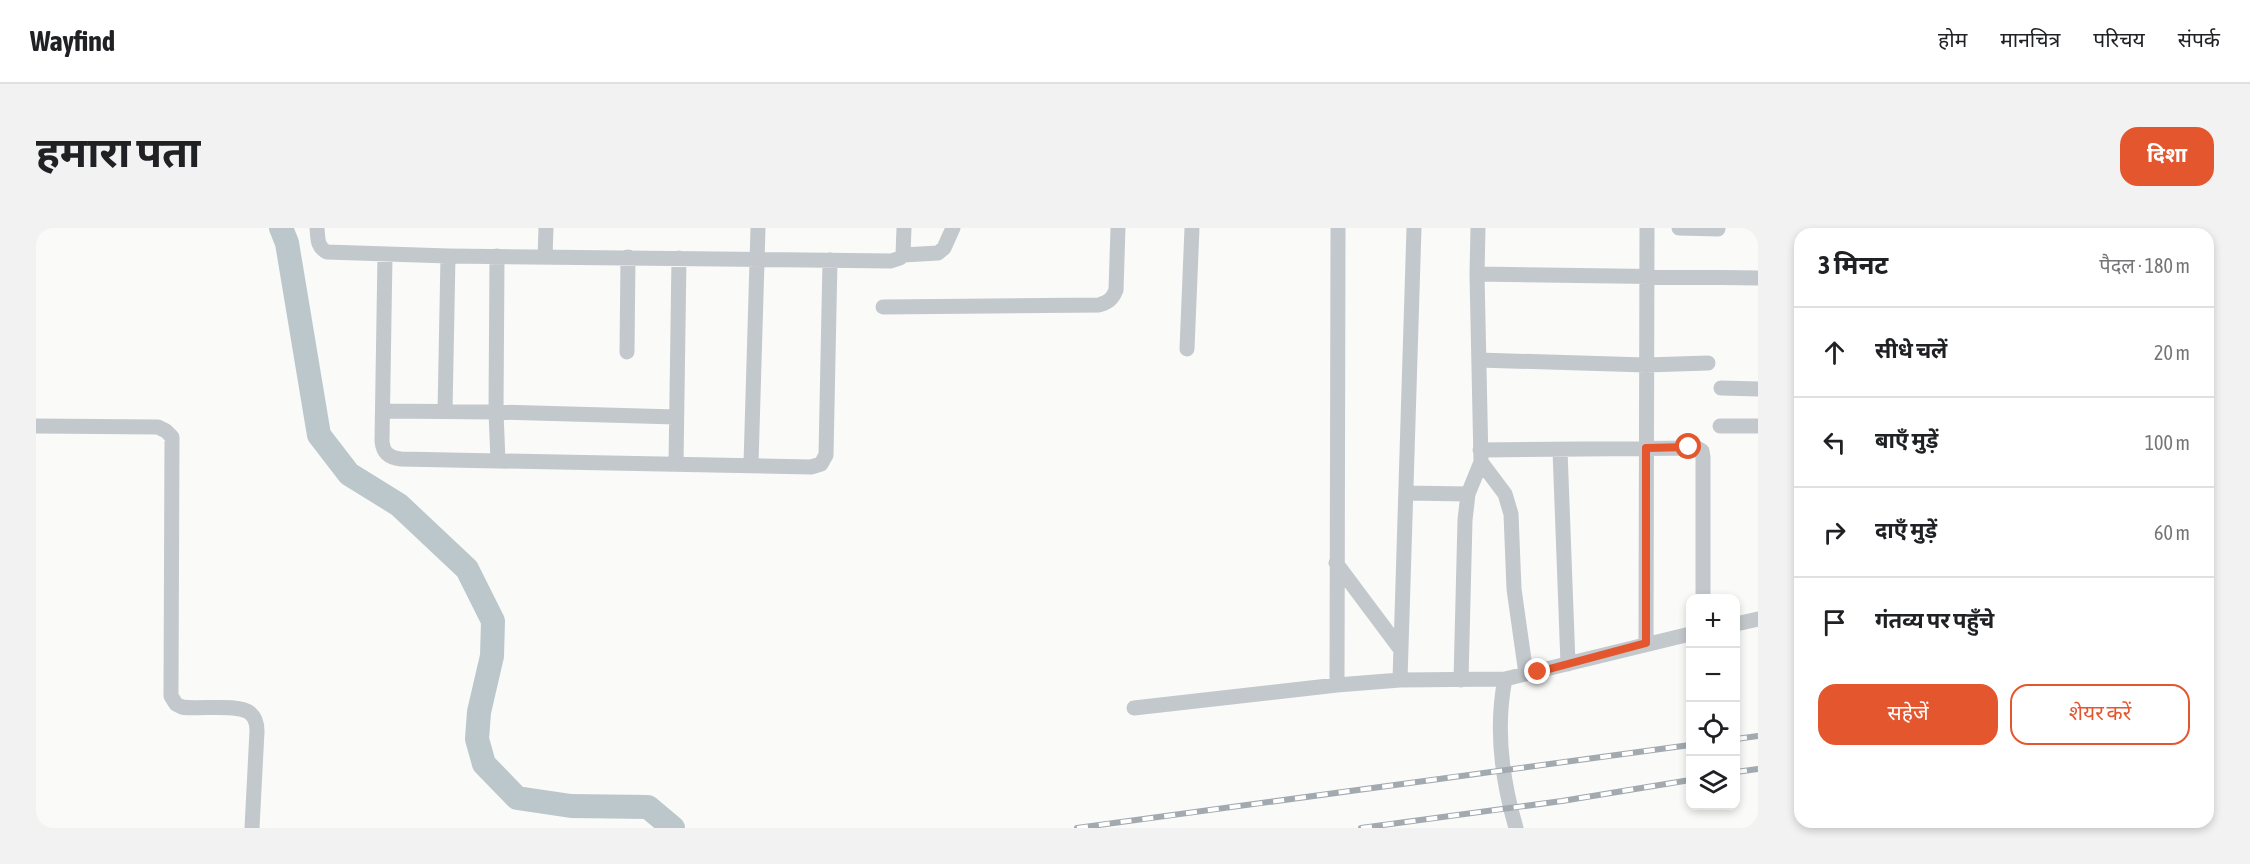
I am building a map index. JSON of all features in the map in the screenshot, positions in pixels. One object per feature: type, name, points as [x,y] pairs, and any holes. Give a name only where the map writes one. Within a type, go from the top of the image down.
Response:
[{"type":"street","points":[[317,228],[318,244],[322,250],[327,252],[385,255],[891,261],[903,255],[938,253],[944,248],[953,228]]},
{"type":"street","points":[[545,257],[546,228]]},
{"type":"street","points":[[751,464],[758,228]]},
{"type":"street","points":[[903,255],[904,228]]},
{"type":"street","points":[[883,307],[1099,305],[1107,302],[1116,291],[1118,228]]},
{"type":"street","points":[[1187,349],[1192,228]]},
{"type":"street","points":[[1336,685],[1338,228]]},
{"type":"street","points":[[1400,680],[1414,228]]},
{"type":"street","points":[[1461,680],[1465,520],[1468,494],[1480,456],[1478,228]]},
{"type":"street","points":[[1646,643],[1647,228]]},
{"type":"street","points":[[1679,228],[1718,228]]},
{"type":"street","points":[[385,255],[382,446],[389,456],[400,459],[751,464],[811,467],[818,466],[825,459],[830,260]]},
{"type":"street","points":[[445,411],[448,256]]},
{"type":"street","points":[[497,256],[495,412],[498,461]]},
{"type":"street","points":[[627,352],[628,258]]},
{"type":"street","points":[[676,464],[679,258]]},
{"type":"street","points":[[1477,274],[1758,278]]},
{"type":"street","points":[[1479,360],[1646,365],[1708,363]]},
{"type":"street","points":[[1721,388],[1758,389]]},
{"type":"street","points":[[383,411],[676,417]]},
{"type":"street","points":[[36,426],[158,427],[172,437],[171,696],[176,704],[182,707],[237,709],[248,711],[254,717],[257,731],[252,828]]},
{"type":"street","points":[[1720,426],[1758,426]]},
{"type":"street","points":[[1480,456],[1560,450],[1689,447],[1702,451],[1703,594]]},
{"type":"street","points":[[1560,450],[1568,664]]},
{"type":"street","points":[[1480,456],[1505,494],[1511,514],[1514,589],[1526,675]]},
{"type":"street","points":[[1406,493],[1468,494]]},
{"type":"street","points":[[1336,563],[1401,650]]},
{"type":"street","points":[[1740,623],[1758,619]]},
{"type":"street","points":[[1134,708],[1400,680],[1505,680],[1686,635]]},
{"type":"street","points":[[1505,680],[1500,704],[1500,747],[1516,828]]},
{"type":"waterway","points":[[281,228],[287,243],[319,435],[349,474],[399,505],[467,569],[493,621],[492,656],[479,712],[477,739],[484,764],[517,798],[571,806],[648,807],[673,828]]},
{"type":"railway","points":[[1740,738],[1758,736]]},
{"type":"railway","points":[[1077,828],[1686,746]]},
{"type":"railway","points":[[1740,771],[1758,769]]},
{"type":"railway","points":[[1361,828],[1562,801],[1686,781]]},
{"type":"route","points":[[1538,672],[1646,643],[1646,448],[1689,447]]}]
